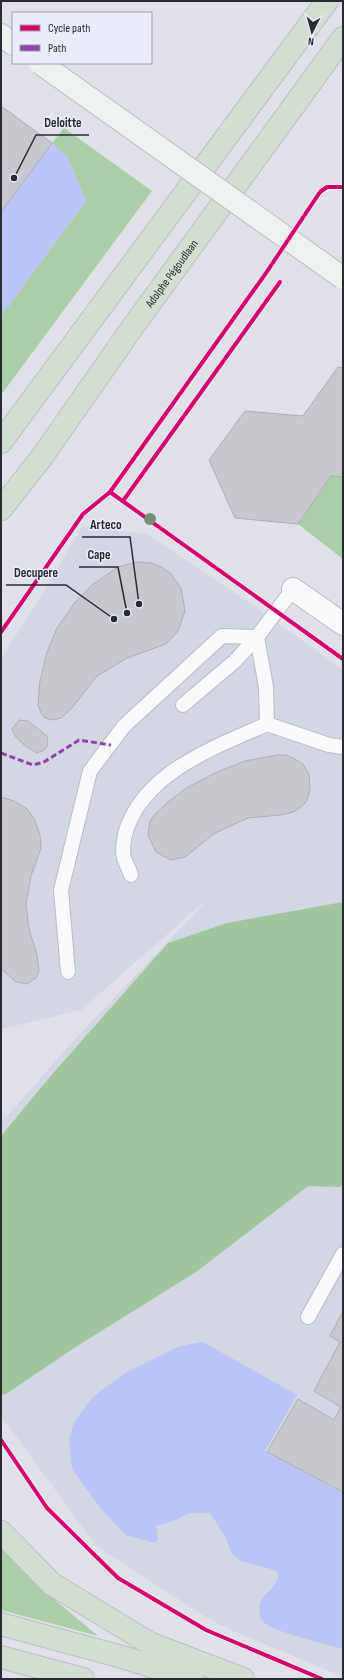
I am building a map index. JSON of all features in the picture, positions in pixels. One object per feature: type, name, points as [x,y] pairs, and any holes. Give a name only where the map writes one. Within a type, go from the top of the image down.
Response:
[{"type":"highway","points":[[4,431],[327,1]]},
{"type":"highway","name":"Adolphe Pégoudlaan","points":[[1,509],[42,457],[132,328],[343,38]]},
{"type":"highway","points":[[1,1532],[52,1584],[58,1588],[149,1643],[243,1679]]},
{"type":"highway","points":[[1,1624],[122,1657],[192,1679]]},
{"type":"highway","points":[[1,1657],[83,1679]]},
{"type":"street","points":[[1,35],[12,43]]},
{"type":"street","points":[[41,64],[343,278]]},
{"type":"street","points":[[293,589],[343,624]]},
{"type":"lane","points":[[183,705],[235,661],[257,637],[293,589]]},
{"type":"lane","points":[[68,972],[61,890],[90,771],[124,726],[222,636],[257,637]]},
{"type":"lane","points":[[257,637],[266,687],[267,724]]},
{"type":"lane","points":[[131,875],[124,857],[125,834],[132,813],[159,782],[203,752],[267,724],[329,745],[343,747]]},
{"type":"lane","points":[[308,1317],[343,1254]]},
{"type":"shaded area","points":[[82,527],[148,534],[248,602],[343,670],[343,1677],[217,1624],[97,1547],[1,1416],[1,1123],[74,1040],[212,895],[81,1010],[1,1029],[1,659],[38,601]]},
{"type":"green space","points":[[64,128],[152,191],[1,395],[1,316],[86,201],[67,156],[52,143]]},
{"type":"green space","points":[[331,476],[343,477],[343,559],[298,524]]},
{"type":"green space","points":[[343,902],[343,1183],[340,1187],[308,1186],[196,1272],[74,1348],[6,1394],[1,1395],[1,1136],[48,1079],[168,943],[227,923]]},
{"type":"green space","points":[[1,1546],[42,1589],[98,1636],[1,1610]]},
{"type":"water","points":[[52,143],[67,156],[86,201],[1,316],[1,212]]},
{"type":"water","points":[[203,1342],[297,1395],[265,1451],[343,1493],[343,1649],[281,1631],[266,1624],[262,1620],[259,1609],[260,1604],[274,1586],[278,1578],[278,1573],[271,1569],[241,1561],[232,1554],[225,1536],[210,1513],[189,1513],[176,1520],[156,1526],[158,1540],[155,1543],[126,1535],[102,1510],[72,1469],[69,1439],[74,1422],[92,1398],[127,1372],[180,1346]]},
{"type":"building","points":[[1,106],[52,143],[1,212]]},
{"type":"building","points":[[338,367],[343,368],[343,477],[331,476],[298,524],[235,518],[209,460],[245,411],[303,416]]},
{"type":"building","points":[[136,562],[151,563],[163,568],[171,574],[181,588],[185,611],[178,631],[166,644],[127,658],[97,676],[71,709],[61,718],[53,720],[45,718],[38,705],[40,681],[47,652],[57,628],[76,601],[92,585],[118,567]]},
{"type":"building","points":[[19,720],[28,721],[47,736],[48,745],[44,750],[37,753],[24,745],[15,736],[12,729]]},
{"type":"building","points":[[277,755],[286,755],[295,759],[303,764],[309,774],[310,791],[306,802],[300,808],[293,812],[281,815],[248,818],[215,833],[185,857],[171,860],[156,852],[148,835],[150,821],[168,802],[188,787],[215,773],[245,761]]},
{"type":"building","points":[[1,797],[14,801],[27,809],[35,820],[40,835],[41,848],[31,876],[26,904],[29,929],[37,955],[39,971],[36,978],[27,984],[16,982],[1,969]]},
{"type":"building","points":[[342,1313],[343,1492],[267,1452],[298,1399],[334,1420],[341,1407],[314,1391],[340,1342],[330,1336]]},
{"type":"marked path","points":[[1,753],[33,765],[44,762],[79,740],[111,745]]},
{"type":"cycle path","points":[[1,632],[83,514],[110,492],[266,273],[320,192],[327,187],[343,187]]},
{"type":"cycle path","points":[[123,501],[280,282]]},
{"type":"cycle path","points":[[110,492],[343,659]]},
{"type":"cycle path","points":[[1,1440],[47,1508],[118,1578],[206,1630],[322,1679]]},
{"type":"place","name":"Deloitte","points":[[14,178]]},
{"type":"place","name":"Arteco","points":[[139,604]]},
{"type":"place","name":"Cape","points":[[127,613]]},
{"type":"place","name":"Decupere","points":[[114,619]]}]
